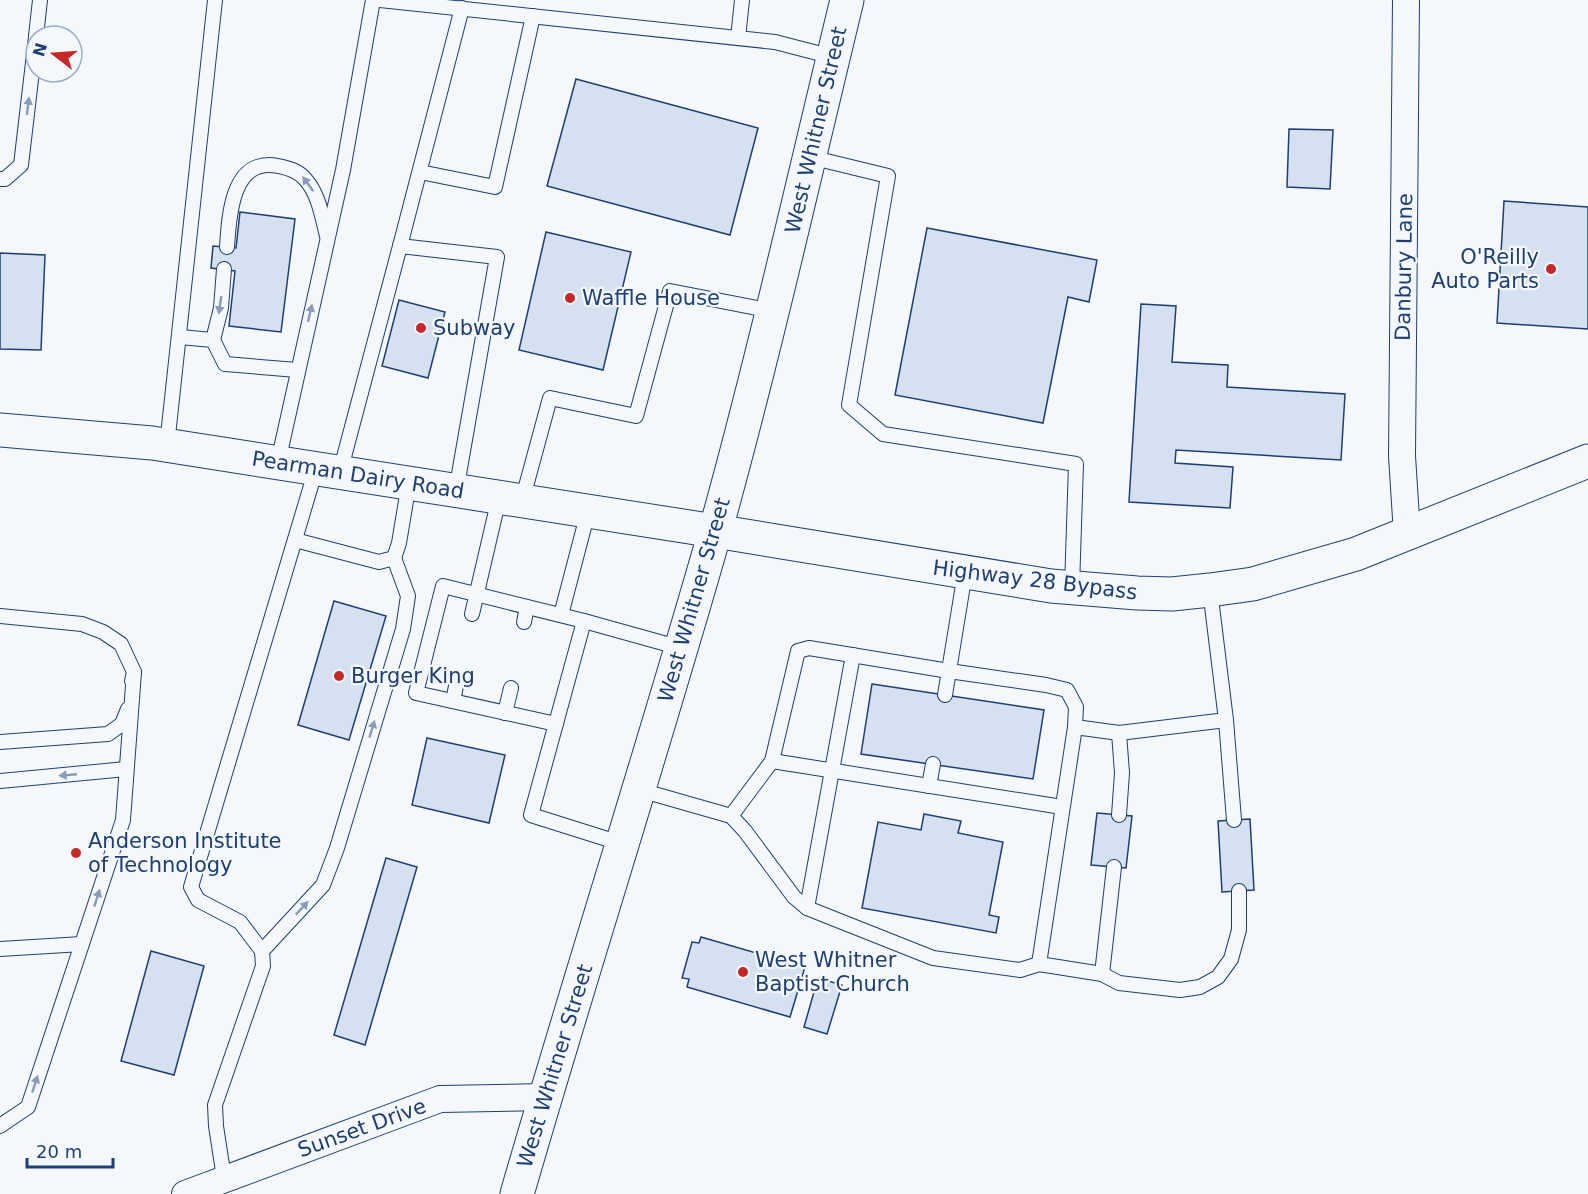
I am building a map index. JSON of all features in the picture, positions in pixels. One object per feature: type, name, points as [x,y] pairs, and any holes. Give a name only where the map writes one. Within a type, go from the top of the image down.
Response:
[{"type":"main road","name":"West Whitner Street","points":[[518,1194],[545,1097],[640,790],[715,531],[772,311],[847,0]]},
{"type":"main road","name":"Pearman Dairy Road","points":[[0,430],[167,446],[715,531]]},
{"type":"main road","name":"Highway 28 Bypass","points":[[715,531],[965,573],[1072,588],[1172,594],[1253,584],[1356,554],[1588,462]]},
{"type":"street","name":"Danbury Lane","points":[[1406,0],[1402,456],[1407,534]]},
{"type":"street","name":"Sunset Drive","points":[[185,1194],[440,1099],[545,1097]]},
{"type":"lane","points":[[37,24],[40,0]]},
{"type":"lane","points":[[167,446],[215,0]]},
{"type":"lane","points":[[278,463],[343,170],[373,0]]},
{"type":"lane","points":[[380,0],[775,42],[834,57]]},
{"type":"lane","points":[[738,38],[742,0]]},
{"type":"lane","points":[[224,1178],[215,1105],[263,966],[262,951],[240,922],[198,900],[191,887],[295,540],[328,471],[400,246],[462,8]]},
{"type":"lane","points":[[420,172],[495,187],[533,16]]},
{"type":"lane","points":[[0,179],[5,179],[21,165],[30,84]]},
{"type":"lane","points":[[810,157],[888,176],[849,405],[883,434],[1076,464],[1072,588]]},
{"type":"lane","points":[[226,247],[228,216],[237,188],[247,171],[267,163],[291,168],[306,179],[318,199],[328,238]]},
{"type":"lane","points":[[400,246],[497,257],[456,491]]},
{"type":"lane","points":[[224,269],[221,308],[213,340],[225,364],[297,370]]},
{"type":"lane","points":[[472,614],[476,594],[550,398],[636,416],[670,291],[772,311]]},
{"type":"lane","points":[[180,337],[213,340]]},
{"type":"lane","points":[[262,951],[323,885],[337,848],[403,629],[408,596],[394,558],[399,543],[409,483]]},
{"type":"lane","points":[[561,615],[588,512]]},
{"type":"lane","points":[[295,540],[379,562],[394,558]]},
{"type":"lane","points":[[945,695],[965,573]]},
{"type":"lane","points":[[556,724],[416,693],[443,586],[681,648]]},
{"type":"lane","points":[[1210,590],[1226,720],[1234,820]]},
{"type":"lane","points":[[524,622],[527,607]]},
{"type":"lane","points":[[0,616],[82,624],[104,632],[121,644],[134,672],[123,820],[27,1107],[0,1126]]},
{"type":"lane","points":[[584,621],[531,815],[623,844]]},
{"type":"lane","points":[[731,816],[772,760],[798,651],[809,648],[1067,690],[1076,707],[1075,727],[1039,964]]},
{"type":"lane","points":[[807,908],[853,655]]},
{"type":"lane","points":[[0,742],[108,734],[122,724],[129,706],[134,672]]},
{"type":"lane","points":[[453,701],[457,681]]},
{"type":"lane","points":[[505,713],[511,688]]},
{"type":"lane","points":[[1075,727],[1119,733],[1226,720]]},
{"type":"lane","points":[[1119,733],[1122,773],[1119,815]]},
{"type":"lane","points":[[772,760],[1062,807]]},
{"type":"lane","points":[[929,786],[933,765]]},
{"type":"lane","points":[[0,781],[126,769]]},
{"type":"lane","points":[[640,790],[731,816],[745,831],[794,897],[807,908],[933,958],[1020,970],[1039,964],[1102,974],[1119,983],[1180,990],[1200,987],[1218,976],[1231,959],[1239,930],[1239,891]]},
{"type":"lane","points":[[1102,974],[1114,867]]},
{"type":"lane","points":[[0,949],[82,944]]},
{"type":"building","points":[[576,79],[758,128],[730,235],[547,186]]},
{"type":"building","points":[[1289,129],[1333,130],[1330,189],[1287,187]]},
{"type":"building","points":[[1504,201],[1588,207],[1588,329],[1497,323]]},
{"type":"building","points":[[240,212],[295,219],[281,332],[229,326],[235,271],[211,268],[213,246],[236,248]]},
{"type":"building","points":[[927,228],[1097,260],[1089,302],[1068,297],[1043,423],[895,395]]},
{"type":"building","points":[[546,232],[631,252],[603,370],[519,350]]},
{"type":"building","points":[[0,253],[45,255],[41,350],[0,349]]},
{"type":"building","points":[[399,300],[445,312],[428,378],[382,366]]},
{"type":"building","points":[[1141,304],[1176,306],[1172,362],[1228,365],[1227,387],[1345,394],[1341,460],[1176,450],[1175,463],[1233,467],[1230,508],[1129,502]]},
{"type":"building","points":[[334,601],[386,616],[349,740],[298,725]]},
{"type":"building","points":[[872,684],[1044,710],[1033,779],[861,754]]},
{"type":"building","points":[[427,738],[505,755],[489,823],[412,805]]},
{"type":"building","points":[[1097,813],[1132,816],[1126,868],[1091,865]]},
{"type":"building","points":[[924,814],[961,821],[958,833],[1003,842],[989,915],[999,917],[996,933],[862,908],[878,822],[921,830]]},
{"type":"building","points":[[1250,819],[1254,890],[1222,892],[1218,821]]},
{"type":"building","points":[[386,858],[417,867],[365,1045],[334,1035]]},
{"type":"building","name":"West Whitner Baptist Church","points":[[701,937],[805,967],[790,1017],[687,987],[689,979],[682,978],[692,942],[699,943]]},
{"type":"building","points":[[151,951],[204,966],[174,1075],[121,1061]]},
{"type":"building","points":[[818,978],[842,985],[827,1034],[804,1027]]},
{"type":"place","name":"O'Reilly Auto Parts","points":[[1551,269]]},
{"type":"place","name":"Waffle House","points":[[570,298]]},
{"type":"place","name":"Subway","points":[[421,328]]},
{"type":"place","name":"Burger King","points":[[339,676]]},
{"type":"place","name":"Anderson Institute of Technology","points":[[76,853]]},
{"type":"place","name":"West Whitner Baptist Church","points":[[743,972]]}]
